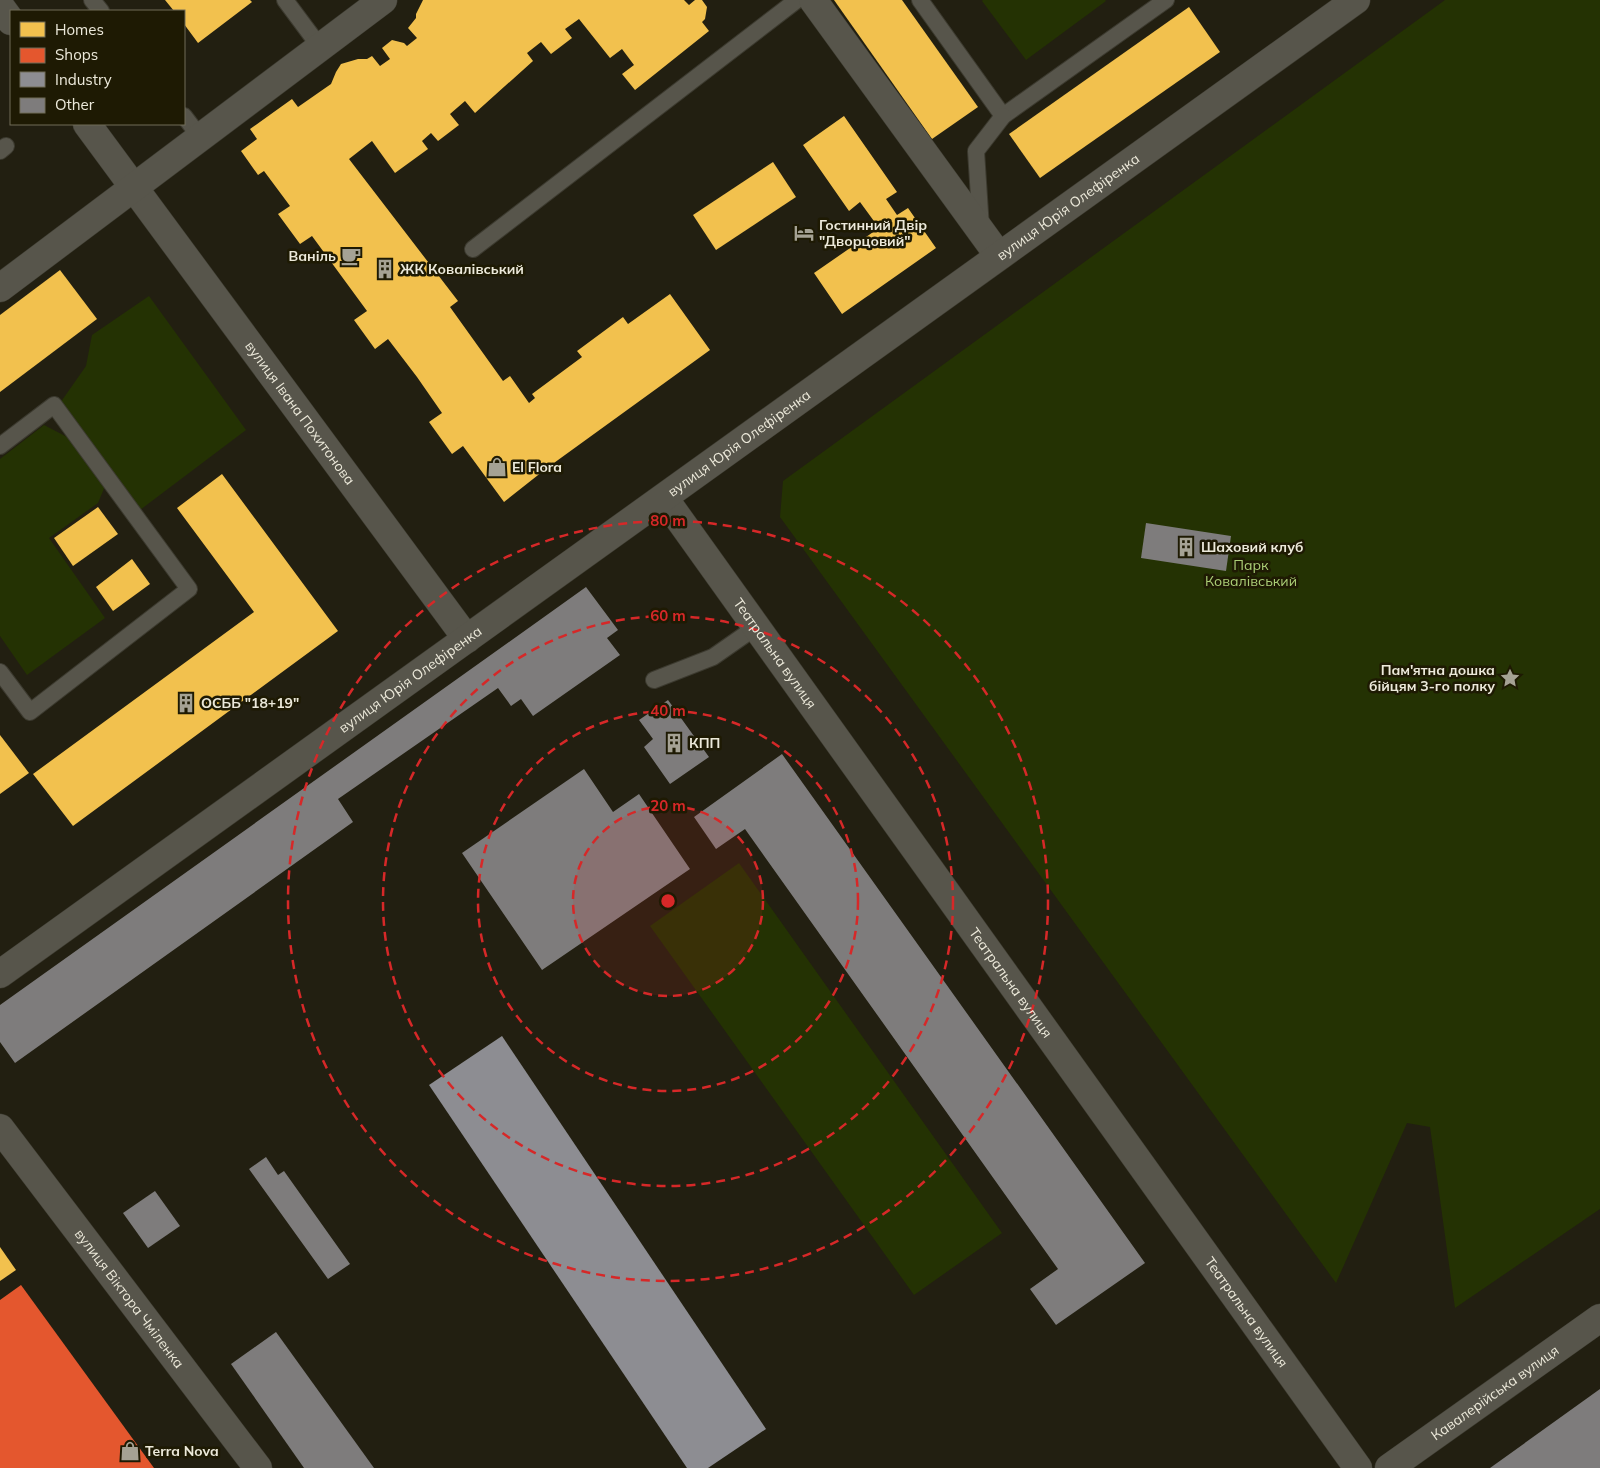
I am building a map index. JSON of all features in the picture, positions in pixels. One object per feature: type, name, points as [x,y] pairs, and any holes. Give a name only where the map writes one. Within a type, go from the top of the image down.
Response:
[{"type":"street","points":[[1,285],[383,0]]},
{"type":"street","points":[[813,0],[999,256]]},
{"type":"street","name":"вулиця Юрія Олефіренка","points":[[0,974],[999,256],[1326,9],[1356,0]]},
{"type":"street","points":[[0,6],[10,21]]},
{"type":"street","name":"вулиця Івана Похитонова","points":[[88,125],[467,639]]},
{"type":"street","name":"Театральна вулиця","points":[[664,498],[1358,1468]]},
{"type":"street","name":"вулиця Віктора Чміленка","points":[[0,1128],[258,1468]]},
{"type":"street","name":"Кавалерійська вулиця","points":[[1389,1468],[1600,1318]]},
{"type":"lane","points":[[285,0],[320,47]]},
{"type":"lane","points":[[473,249],[798,0]]},
{"type":"lane","points":[[920,0],[1003,116]]},
{"type":"lane","points":[[982,232],[976,151],[1003,116],[1166,0]]},
{"type":"lane","points":[[185,117],[200,137]]},
{"type":"lane","points":[[0,446],[54,406],[188,589],[30,712],[0,672]]},
{"type":"lane","points":[[654,680],[713,657],[756,627]]},
{"type":"green space","points":[[983,0],[1105,0],[1106,1],[1026,60]]},
{"type":"green space","name":"Парк Ковалівський","points":[[1445,0],[1600,0],[1600,1209],[1455,1308],[1430,1127],[1407,1123],[1336,1283],[780,517],[783,481]]},
{"type":"green space","points":[[149,296],[246,430],[136,513],[58,406],[86,366],[92,335]]},
{"type":"green space","points":[[44,425],[69,438],[105,486],[98,503],[49,538],[105,618],[27,675],[0,636],[0,459]]},
{"type":"green space","points":[[739,863],[1002,1233],[914,1295],[650,926]]},
{"type":"building: Homes","points":[[165,0],[250,0],[252,2],[198,43],[185,25],[185,10],[173,10]]},
{"type":"building: Homes","name":"ЖК Ковалівський","points":[[423,0],[684,0],[689,5],[695,0],[702,0],[707,7],[705,19],[702,22],[709,31],[635,90],[622,74],[634,65],[622,49],[610,58],[579,19],[565,29],[572,38],[551,54],[541,42],[527,53],[533,61],[475,113],[465,101],[450,114],[459,125],[438,141],[431,133],[422,141],[428,149],[395,173],[372,141],[349,159],[458,301],[450,307],[503,381],[510,376],[529,403],[535,398],[532,394],[582,357],[577,351],[623,317],[628,324],[670,294],[710,350],[547,468],[504,502],[463,446],[452,454],[429,422],[442,413],[417,377],[388,339],[375,349],[354,320],[367,311],[312,236],[300,244],[278,214],[290,206],[264,171],[258,175],[241,151],[257,139],[250,129],[292,99],[298,107],[331,84],[341,64],[358,59],[367,59],[372,56],[380,66],[390,59],[382,48],[392,40],[404,43],[407,46],[417,38],[408,28],[416,18]]},
{"type":"building: Homes","points":[[834,0],[902,0],[978,107],[932,139]]},
{"type":"building: Homes","points":[[1189,7],[1220,52],[1040,178],[1009,134]]},
{"type":"building: Homes","points":[[844,116],[897,192],[886,199],[897,215],[908,208],[936,248],[842,314],[814,273],[879,228],[860,202],[849,211],[803,145]]},
{"type":"building: Homes","points":[[773,162],[796,197],[716,250],[693,215]]},
{"type":"building: Homes","points":[[60,270],[97,319],[0,392],[0,315]]},
{"type":"building: Homes","name":"ОСББ \"18+19\"","points":[[222,474],[338,631],[73,826],[33,774],[254,612],[177,508]]},
{"type":"building: Homes","points":[[98,507],[118,534],[73,566],[54,538]]},
{"type":"building: Homes","points":[[132,559],[150,584],[113,611],[96,587]]},
{"type":"building: Homes","points":[[0,735],[29,773],[0,794]]},
{"type":"building: Homes","points":[[0,1247],[16,1270],[0,1281]]},
{"type":"building: Shops","points":[[21,1285],[154,1468],[0,1468],[0,1300]]},
{"type":"building: Industry","points":[[502,1036],[766,1429],[708,1468],[687,1468],[429,1085]]},
{"type":"building: Other","name":"Шаховий клуб","points":[[1146,523],[1231,536],[1226,571],[1141,558]]},
{"type":"building: Other","points":[[586,587],[618,630],[607,638],[620,655],[533,716],[521,699],[511,706],[498,688],[338,799],[353,822],[15,1063],[0,1042],[0,1005]]},
{"type":"building: Other","name":"КПП","points":[[668,700],[709,757],[670,784],[644,747],[653,739],[639,720]]},
{"type":"building: Other","points":[[782,754],[1145,1263],[1056,1325],[1030,1289],[1058,1269],[745,829],[716,849],[694,817]]},
{"type":"building: Other","points":[[584,769],[613,812],[639,794],[690,869],[542,970],[462,853]]},
{"type":"building: Other","points":[[266,1157],[278,1175],[284,1171],[350,1264],[328,1279],[249,1169]]},
{"type":"building: Other","points":[[155,1191],[180,1226],[148,1248],[123,1213]]},
{"type":"building: Other","points":[[276,1332],[374,1468],[304,1468],[231,1364]]},
{"type":"building: Other","points":[[1600,1389],[1600,1468],[1490,1468]]},
{"type":"place","name":"Гостинний Двір \"Дворцовий\"","points":[[804,233]]},
{"type":"place","name":"Ваніль","points":[[351,256]]},
{"type":"place","name":"ЖК Ковалівський","points":[[385,269]]},
{"type":"place","name":"El Flora","points":[[497,467]]},
{"type":"place","name":"Шаховий клуб","points":[[1186,547]]},
{"type":"place","name":"Пам'ятна дошка бійцям 3-го полку","points":[[1510,678]]},
{"type":"place","name":"ОСББ \"18+19\"","points":[[186,703]]},
{"type":"place","name":"КПП","points":[[674,743]]},
{"type":"place","name":"Terra Nova","points":[[130,1451]]}]
